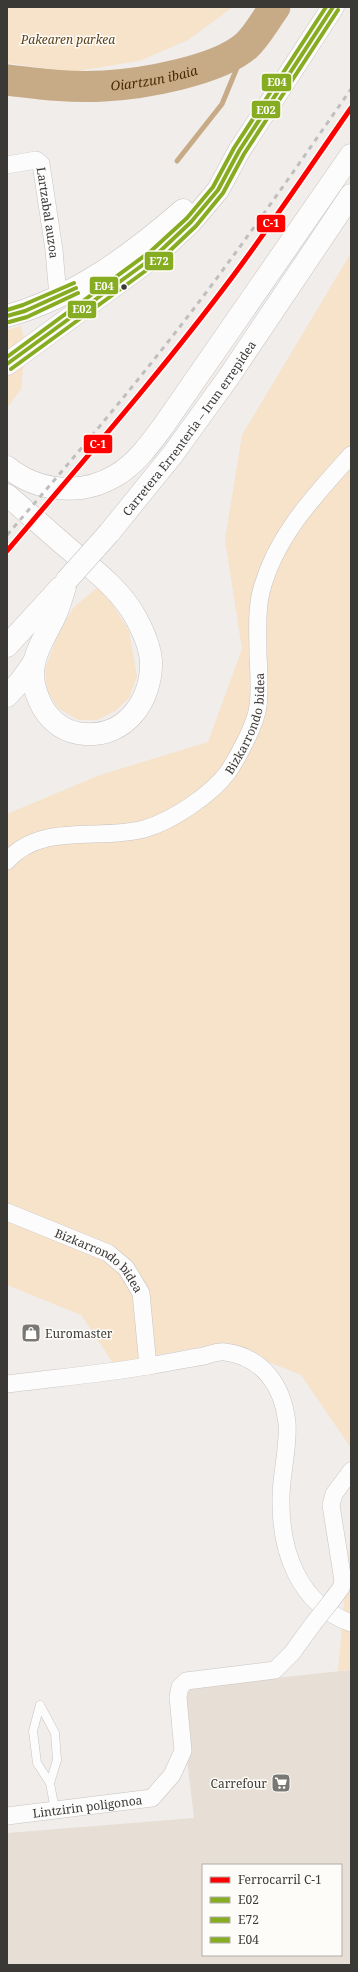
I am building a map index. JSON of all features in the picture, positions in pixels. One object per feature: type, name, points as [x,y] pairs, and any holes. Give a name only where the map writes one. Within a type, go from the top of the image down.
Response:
[{"type":"main road","points":[[7,364],[155,256],[191,222],[218,190],[239,151],[333,7]]},
{"type":"main road","points":[[7,316],[26,311],[58,297],[106,271],[143,244],[186,207],[239,151]]},
{"type":"main road","points":[[7,467],[16,474],[34,483],[52,488],[73,489],[94,485],[116,475],[143,453],[351,155]]},
{"type":"main road","name":"Carretera Errenteria – Irun errepidea","points":[[7,646],[109,533],[173,454],[228,378],[351,195]]},
{"type":"main road","points":[[7,495],[97,572],[122,598],[136,618],[148,646],[151,660],[150,683],[140,705],[131,718],[127,721],[105,734],[75,734],[59,726],[48,717],[41,705],[35,691],[33,676],[34,662]]},
{"type":"main road","points":[[7,696],[20,682],[34,662],[43,638],[57,610],[67,580]]},
{"type":"street","name":"Lartzabal auzoa","points":[[7,166],[32,160],[36,160],[41,164],[54,250],[58,297]]},
{"type":"street","name":"Bizkarrondo bidea","points":[[7,861],[16,851],[37,840],[55,836],[109,833],[144,829],[169,818],[200,800],[227,772],[245,741],[258,708],[258,615],[261,592],[275,551],[302,511],[351,455]]},
{"type":"street","name":"Bizkarrondo bidea","points":[[7,1212],[108,1254],[126,1268],[141,1293],[148,1366]]},
{"type":"street","points":[[7,1384],[148,1366],[224,1352],[249,1358],[274,1380],[282,1399],[287,1423],[281,1499],[285,1547],[303,1585],[316,1603],[336,1617],[351,1622]]},
{"type":"street","name":"Lintzirin poligonoa","points":[[7,1816],[152,1798],[172,1775],[182,1751],[178,1697],[180,1687],[186,1681],[274,1670],[292,1653],[341,1588],[343,1581],[331,1505],[334,1494],[351,1471]]},
{"type":"lane","points":[[50,1783],[57,1760],[55,1733],[40,1705],[33,1731],[37,1763],[50,1783],[55,1810]]},
{"type":"shaded area","points":[[351,1670],[351,1965],[7,1965],[7,1833],[194,1818],[180,1702],[192,1687]]},
{"type":"green space","name":"Pakearen parkea","points":[[7,7],[233,7],[188,40],[139,61],[71,72],[7,63]]},
{"type":"green space","points":[[351,253],[351,1448],[301,1375],[222,1343],[113,1363],[81,1315],[7,1285],[7,814],[100,775],[208,742],[242,649],[225,540],[242,435]]},
{"type":"green space","points":[[21,326],[24,340],[7,353],[7,330]]},
{"type":"green space","points":[[24,360],[21,389],[7,408],[7,376]]},
{"type":"green space","points":[[98,587],[113,605],[129,631],[137,676],[129,698],[115,711],[97,720],[78,720],[58,708],[47,691],[45,669],[57,636],[74,607]]},
{"type":"green space","points":[[351,1527],[351,1670],[338,1671]]},
{"type":"waterway","name":"Oiartzun ibaia","points":[[7,80],[56,85],[92,86],[120,85],[178,75],[217,63],[246,46],[258,32],[275,7]]},
{"type":"waterway","points":[[177,161],[222,104],[246,46]]},
{"type":"railway","points":[[7,535],[96,431],[182,324],[247,237],[351,89]]},
{"type":"rail line","name":"C-1","points":[[7,551],[179,346],[233,276],[351,108]]},
{"type":"transit line","name":"E04","points":[[7,357],[151,251],[187,218],[213,187],[234,148],[326,7]]},
{"type":"transit line","name":"E02","points":[[7,364],[155,256],[191,222],[218,190],[239,151],[333,7]]},
{"type":"transit line","name":"E72","points":[[11,369],[159,261],[196,226],[223,193],[244,154],[338,10]]},
{"type":"transit line","name":"E04","points":[[7,310],[23,305],[74,283]]},
{"type":"transit line","name":"E02","points":[[7,316],[25,311],[76,288]]},
{"type":"transit line","name":"E72","points":[[9,322],[27,317],[78,293]]},
{"type":"place","name":"Euromaster","points":[[31,1333]]},
{"type":"place","name":"Carrefour","points":[[281,1783]]}]
